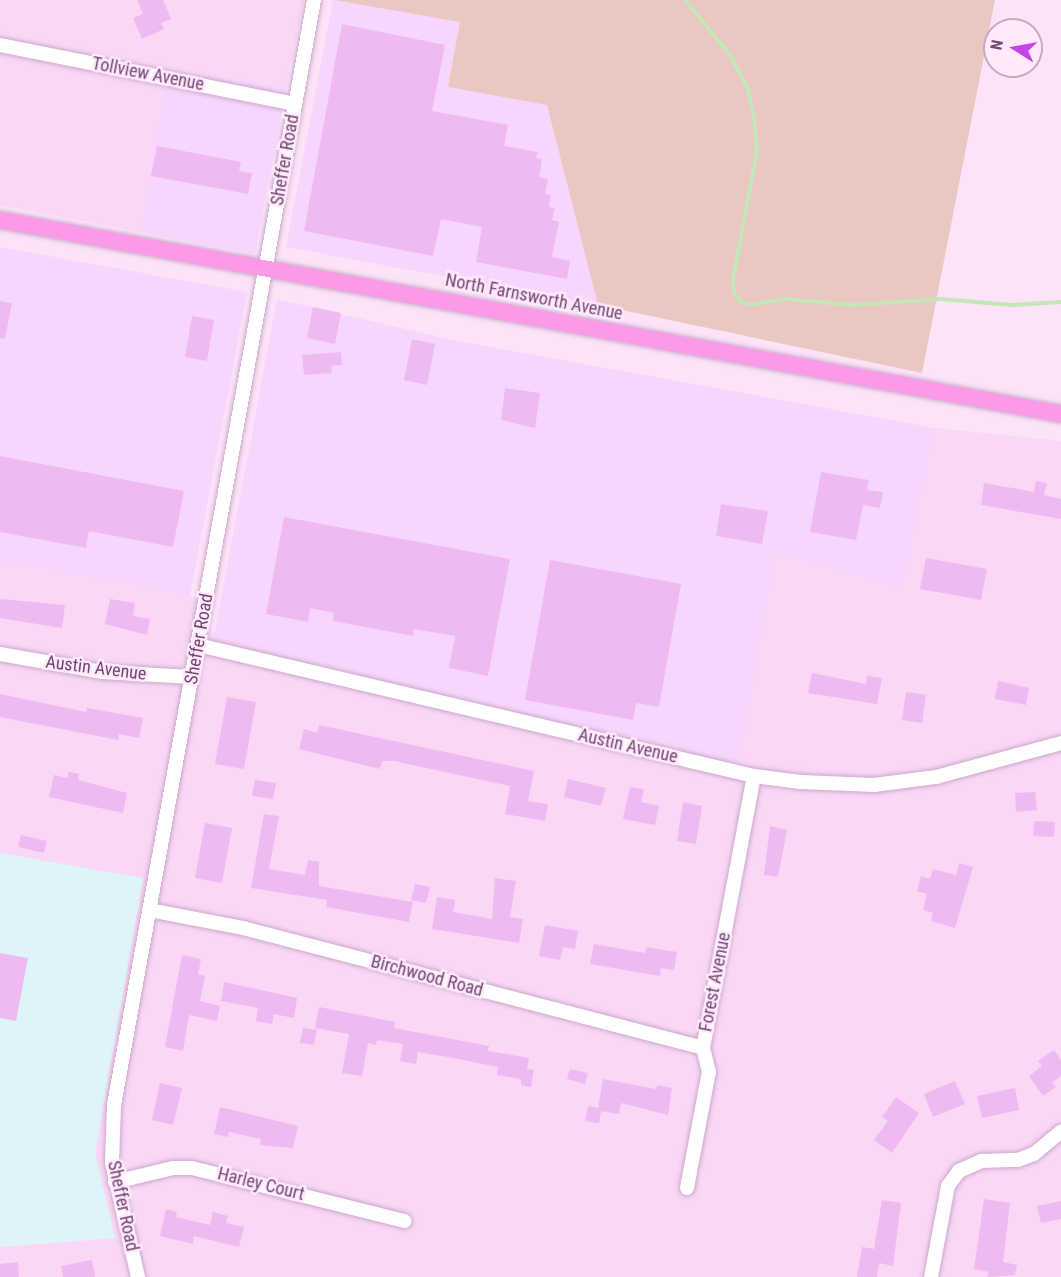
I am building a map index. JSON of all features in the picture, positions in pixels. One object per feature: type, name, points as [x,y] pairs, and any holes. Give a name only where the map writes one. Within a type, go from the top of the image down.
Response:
[{"type":"main road","name":"North Farnsworth Avenue","points":[[0,220],[1061,414]]},
{"type":"street","name":"Sheffer Road","points":[[138,1277],[115,1182],[111,1149],[114,1105],[315,0]]},
{"type":"street","name":"Tollview Avenue","points":[[0,45],[295,104]]},
{"type":"street","name":"Austin Avenue","points":[[198,645],[754,776],[874,785],[936,777],[1061,743]]},
{"type":"street","name":"Austin Avenue","points":[[0,654],[103,672],[192,677]]},
{"type":"street","name":"Forest Avenue","points":[[687,1188],[709,1072],[703,1048],[754,776]]},
{"type":"street","name":"Birchwood Road","points":[[149,910],[243,928],[703,1048]]},
{"type":"street","points":[[931,1277],[948,1186],[959,1171],[981,1161],[1018,1160],[1034,1154],[1061,1131]]},
{"type":"street","name":"Harley Court","points":[[115,1182],[173,1168],[192,1168],[405,1221]]},
{"type":"shaded area","points":[[0,0],[304,0],[286,88],[167,68],[140,232],[0,205]]},
{"type":"shaded area","points":[[333,0],[461,22],[448,87],[547,104],[598,305],[286,247]]},
{"type":"shaded area","points":[[334,0],[995,0],[991,18],[983,18],[983,61],[922,373],[598,305],[547,105],[448,87],[460,22]]},
{"type":"shaded area","points":[[167,68],[286,88],[255,254],[140,232]]},
{"type":"shaded area","points":[[0,247],[247,292],[190,596],[0,561]]},
{"type":"shaded area","points":[[277,299],[452,340],[935,428],[903,589],[776,553],[737,772],[214,636]]},
{"type":"shaded area","points":[[935,428],[1061,441],[1061,1277],[0,1277],[0,1247],[115,1238],[95,1154],[143,879],[0,853],[0,561],[200,598],[214,636],[738,763],[776,553],[903,589]]},
{"type":"shaded area","points":[[0,853],[143,878],[95,1154],[115,1238],[0,1247]]},
{"type":"building","points":[[137,0],[163,0],[171,19],[161,23],[164,29],[142,39],[133,18],[143,14]]},
{"type":"building","points":[[342,24],[445,45],[432,111],[508,125],[504,146],[538,152],[536,158],[542,159],[539,177],[548,179],[545,194],[551,195],[549,207],[555,208],[552,220],[559,222],[552,257],[570,261],[567,279],[476,262],[482,227],[441,219],[433,256],[304,231]]},
{"type":"building","points":[[157,146],[241,162],[239,171],[252,173],[248,194],[151,176]]},
{"type":"building","points":[[0,301],[12,303],[5,339],[0,338]]},
{"type":"building","points":[[313,307],[341,313],[335,344],[307,338]]},
{"type":"building","points":[[192,316],[214,320],[207,361],[185,357]]},
{"type":"building","points":[[412,339],[435,344],[427,385],[404,380]]},
{"type":"building","points":[[341,352],[342,365],[331,366],[332,373],[304,375],[302,355]]},
{"type":"building","points":[[505,388],[540,393],[535,428],[501,420]]},
{"type":"building","points":[[0,456],[184,491],[173,547],[89,531],[86,548],[0,532]]},
{"type":"building","points":[[821,472],[869,480],[867,490],[883,492],[880,508],[863,505],[856,540],[810,532]]},
{"type":"building","points":[[1036,481],[1047,483],[1044,495],[1061,499],[1061,519],[981,505],[984,483],[1034,492]]},
{"type":"building","points":[[721,504],[768,511],[762,544],[716,536]]},
{"type":"building","points":[[284,517],[510,559],[488,676],[449,668],[455,636],[414,629],[413,636],[333,621],[334,613],[310,608],[308,622],[266,614]]},
{"type":"building","points":[[926,558],[987,569],[981,600],[920,589]]},
{"type":"building","points":[[550,560],[681,584],[659,707],[636,703],[633,720],[525,700]]},
{"type":"building","points":[[0,599],[65,605],[62,628],[0,618]]},
{"type":"building","points":[[110,599],[135,603],[133,616],[150,619],[147,635],[105,624]]},
{"type":"building","points":[[812,673],[866,684],[867,676],[882,678],[877,704],[808,693]]},
{"type":"building","points":[[998,681],[1029,688],[1026,705],[995,699]]},
{"type":"building","points":[[906,692],[926,695],[922,723],[902,720]]},
{"type":"building","points":[[0,694],[86,712],[87,708],[143,718],[139,738],[119,734],[118,740],[0,717]]},
{"type":"building","points":[[227,697],[256,702],[244,769],[215,764]]},
{"type":"building","points":[[319,725],[534,771],[528,801],[548,804],[545,821],[505,814],[510,786],[394,761],[382,761],[380,769],[299,749],[304,729],[317,733]]},
{"type":"building","points":[[69,772],[79,774],[78,780],[127,793],[123,813],[49,797],[54,775],[67,778]]},
{"type":"building","points":[[568,779],[606,788],[601,806],[564,797]]},
{"type":"building","points":[[255,780],[276,783],[273,799],[252,796]]},
{"type":"building","points":[[630,787],[644,789],[641,802],[659,806],[655,825],[623,819]]},
{"type":"building","points":[[1035,792],[1037,810],[1016,812],[1015,793]]},
{"type":"building","points":[[683,802],[702,806],[696,844],[677,841]]},
{"type":"building","points":[[264,814],[279,816],[269,869],[305,875],[308,860],[319,862],[319,886],[413,902],[409,922],[326,907],[327,900],[251,888]]},
{"type":"building","points":[[1034,821],[1055,822],[1054,837],[1033,836]]},
{"type":"building","points":[[205,823],[232,828],[222,883],[195,878]]},
{"type":"building","points":[[770,826],[787,830],[778,877],[764,875]]},
{"type":"building","points":[[21,835],[47,841],[44,853],[18,847]]},
{"type":"building","points":[[959,863],[973,867],[955,928],[931,921],[933,913],[923,910],[927,894],[917,891],[921,876],[930,879],[933,869],[956,875]]},
{"type":"building","points":[[495,878],[516,881],[510,917],[523,919],[519,943],[432,929],[437,897],[455,900],[453,912],[492,919]]},
{"type":"building","points":[[415,884],[430,887],[426,903],[411,900]]},
{"type":"building","points":[[545,925],[578,931],[575,949],[563,947],[560,960],[539,956]]},
{"type":"building","points":[[594,944],[645,953],[646,947],[677,952],[674,970],[661,968],[660,976],[590,964]]},
{"type":"building","points":[[0,953],[28,958],[16,1021],[0,1018]]},
{"type":"building","points":[[182,955],[201,959],[198,974],[205,976],[200,1001],[220,1006],[217,1021],[189,1015],[183,1051],[165,1047]]},
{"type":"building","points":[[224,982],[297,998],[294,1018],[274,1014],[272,1024],[256,1021],[258,1008],[221,1001]]},
{"type":"building","points":[[319,1007],[395,1022],[394,1028],[489,1046],[488,1051],[529,1058],[527,1069],[534,1070],[531,1087],[521,1085],[521,1079],[497,1075],[498,1067],[454,1058],[418,1052],[416,1064],[400,1061],[403,1044],[377,1040],[376,1045],[368,1043],[362,1076],[342,1073],[349,1034],[315,1028]]},
{"type":"building","points":[[303,1028],[317,1030],[314,1045],[300,1043]]},
{"type":"building","points":[[1054,1050],[1061,1060],[1061,1076],[1052,1082],[1056,1087],[1043,1096],[1029,1076],[1042,1066],[1038,1061]]},
{"type":"building","points":[[570,1069],[588,1073],[585,1084],[567,1079]]},
{"type":"building","points":[[603,1079],[656,1089],[657,1085],[672,1088],[668,1115],[621,1103],[619,1114],[601,1111],[599,1123],[585,1121],[588,1106],[598,1108]]},
{"type":"building","points":[[955,1081],[965,1104],[933,1117],[924,1094]]},
{"type":"building","points":[[160,1083],[182,1088],[173,1125],[152,1120]]},
{"type":"building","points":[[1015,1088],[1019,1110],[982,1118],[977,1096]]},
{"type":"building","points":[[896,1097],[919,1113],[892,1153],[874,1140],[888,1121],[882,1117]]},
{"type":"building","points":[[220,1107],[298,1126],[293,1148],[260,1145],[261,1139],[229,1132],[228,1137],[214,1134]]},
{"type":"building","points":[[984,1199],[1010,1203],[1003,1262],[1017,1265],[1015,1275],[987,1277],[989,1272],[974,1269]]},
{"type":"building","points":[[882,1200],[901,1203],[893,1266],[879,1263],[877,1277],[857,1277],[862,1247],[874,1249]]},
{"type":"building","points":[[1061,1201],[1061,1219],[1041,1223],[1037,1206]]},
{"type":"building","points":[[166,1209],[177,1212],[176,1217],[210,1225],[213,1212],[228,1216],[226,1223],[244,1227],[239,1247],[194,1236],[193,1244],[160,1236]]},
{"type":"building","points":[[92,1260],[95,1277],[63,1277],[61,1266]]},
{"type":"building","points":[[18,1262],[19,1277],[0,1277],[0,1264]]},
{"type":"waterway","points":[[685,0],[730,55],[748,89],[754,117],[757,151],[733,279],[734,293],[741,302],[751,305],[785,299],[853,305],[941,299],[1012,305],[1061,302]]}]
